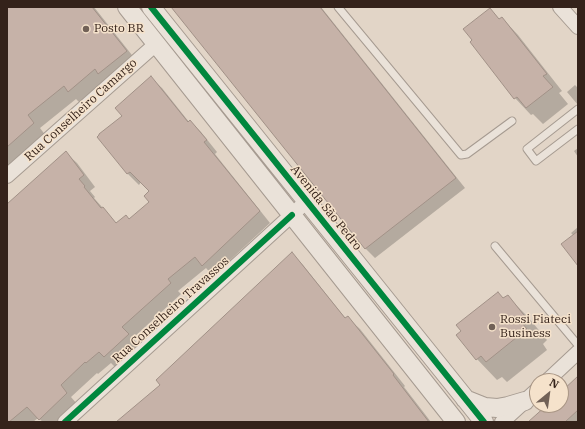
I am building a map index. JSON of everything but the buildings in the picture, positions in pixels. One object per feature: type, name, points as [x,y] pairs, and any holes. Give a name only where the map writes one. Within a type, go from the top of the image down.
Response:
[{"type":"street","points":[[127,7],[456,422]]},
{"type":"street","name":"Avenida São Pedro","points":[[151,7],[484,422]]},
{"type":"street","points":[[560,7],[578,27]]},
{"type":"street","name":"Rua Conselheiro Camargo","points":[[7,176],[156,44]]},
{"type":"street","name":"Rua Conselheiro Travassos","points":[[65,422],[307,201]]},
{"type":"street","points":[[556,373],[578,352]]},
{"type":"street","points":[[465,399],[485,407],[497,408],[508,406],[529,396]]},
{"type":"street","points":[[502,422],[529,397]]},
{"type":"lane","points":[[338,7],[461,155],[467,154],[512,121]]},
{"type":"lane","points":[[578,109],[527,149],[536,161],[578,129]]},
{"type":"lane","points":[[495,246],[578,345]]},
{"type":"cycle path","points":[[151,7],[484,422]]},
{"type":"cycle path","points":[[65,422],[292,215]]},
{"type":"place","name":"Posto BR","points":[[86,29]]},
{"type":"place","name":"Rossi Fiateci Business","points":[[492,327]]}]
